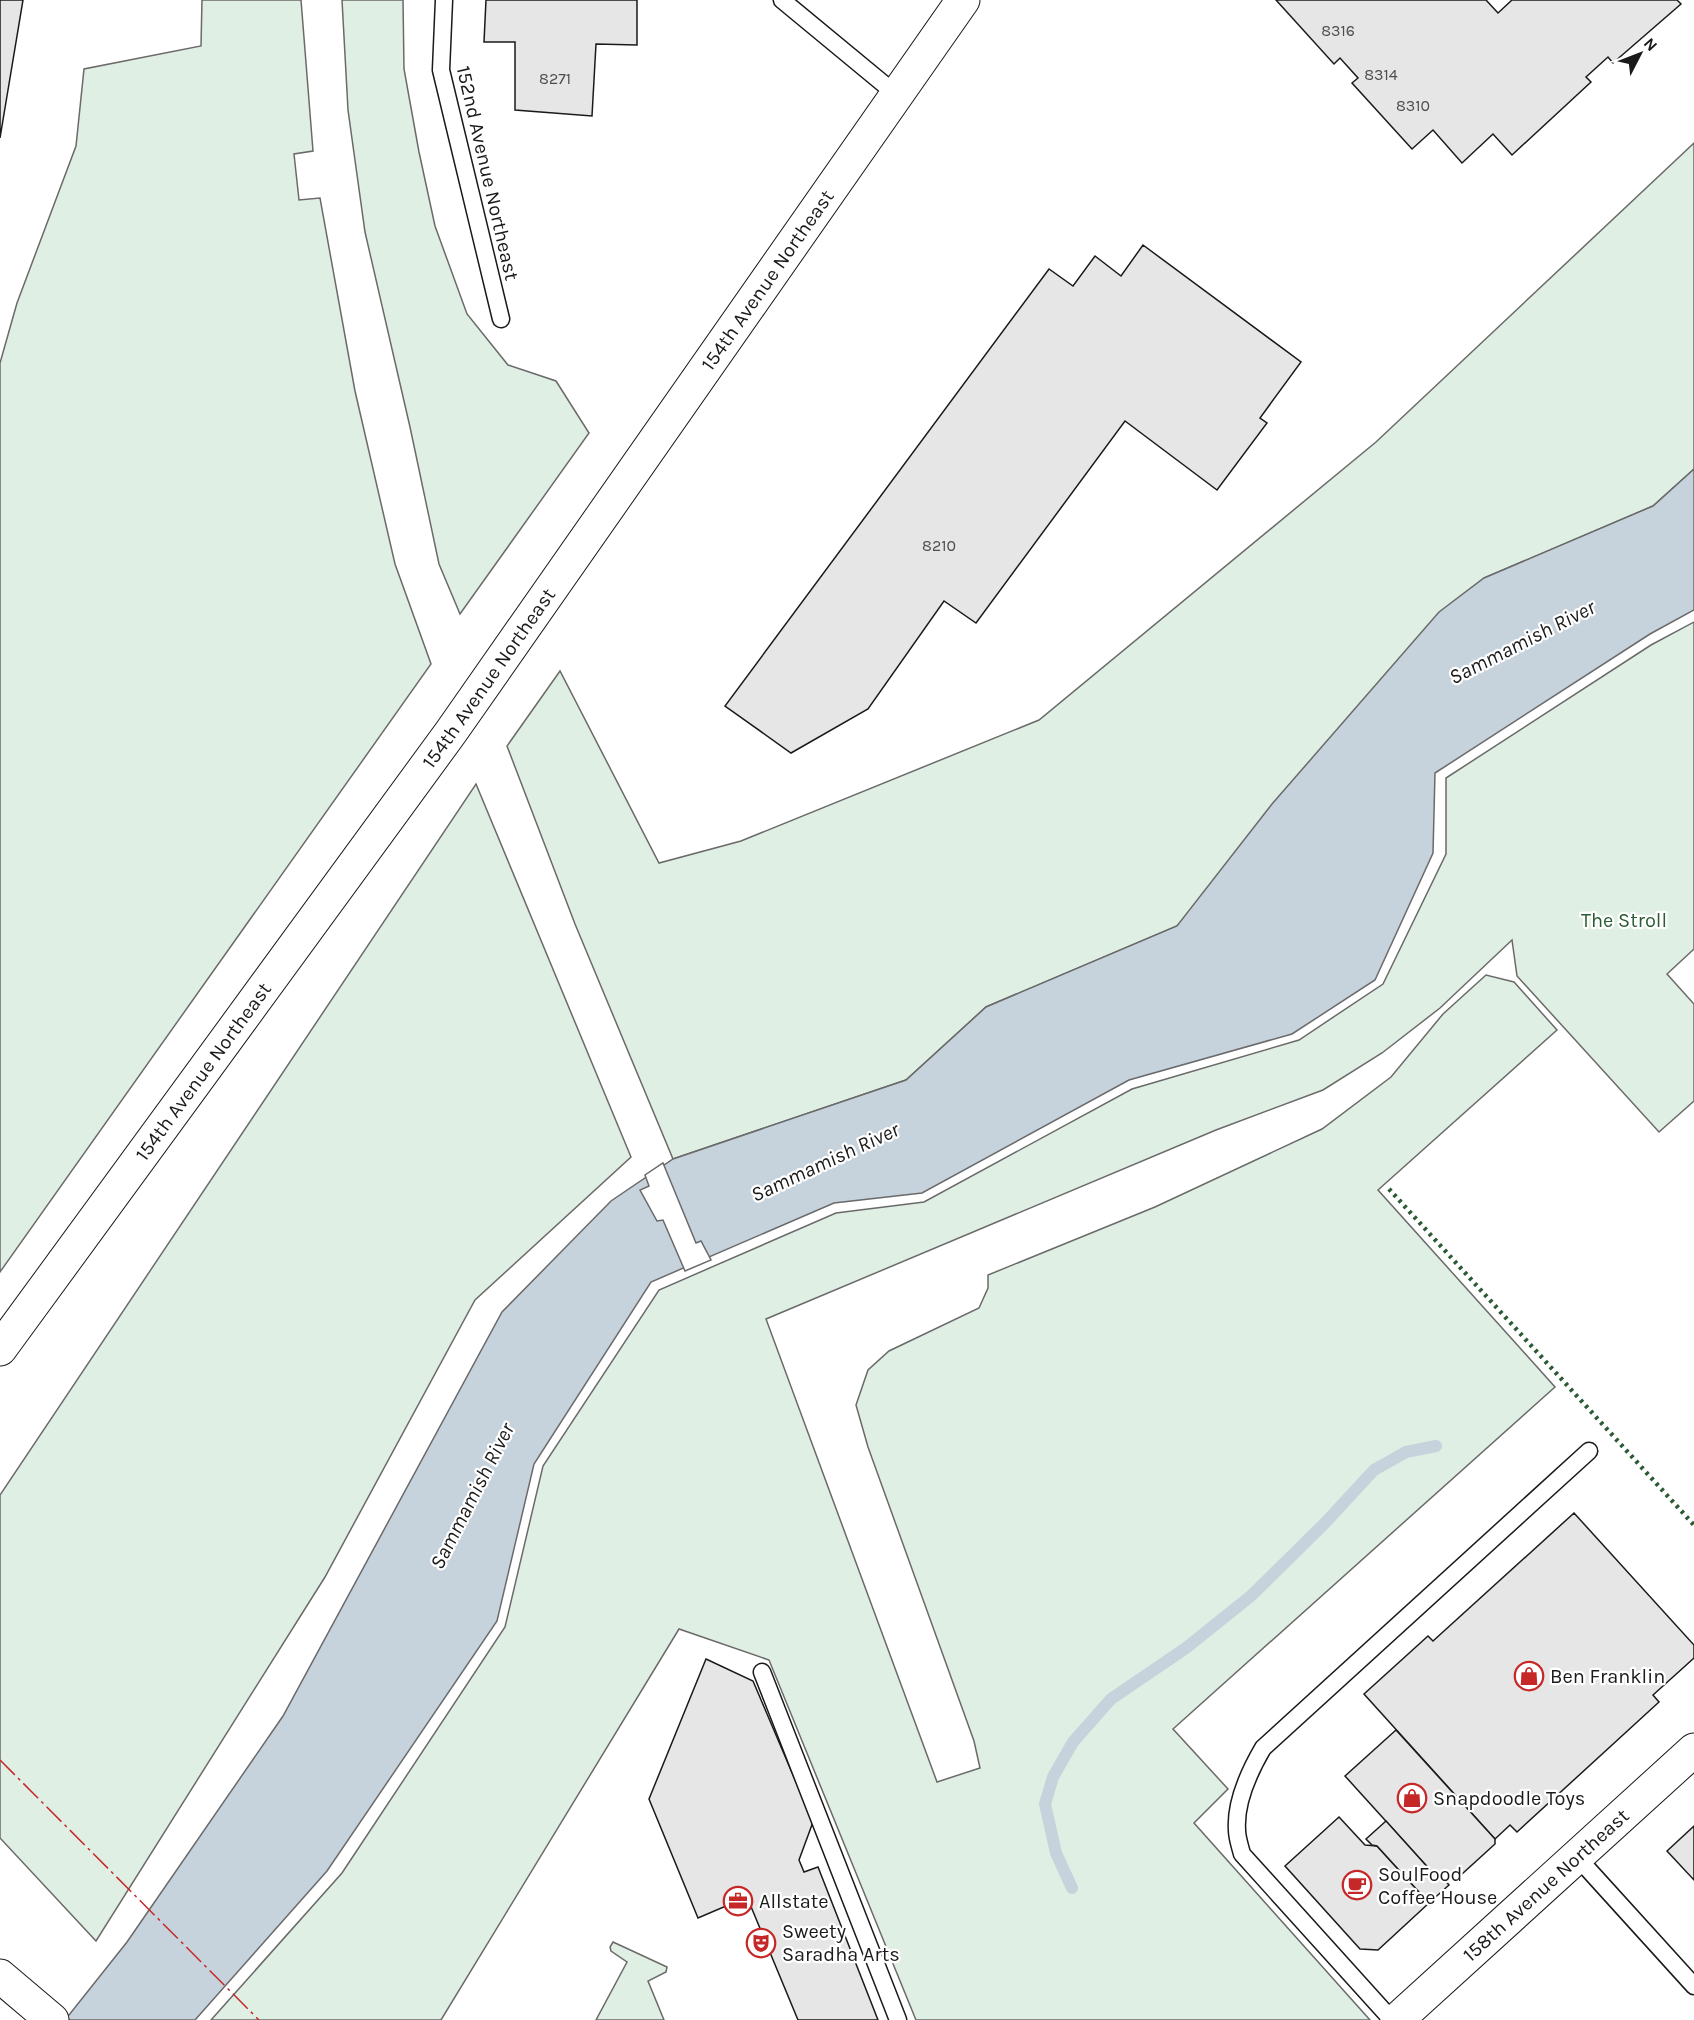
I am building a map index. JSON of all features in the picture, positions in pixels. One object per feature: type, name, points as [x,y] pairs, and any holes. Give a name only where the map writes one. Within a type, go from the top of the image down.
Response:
[{"type":"main road","name":"154th Avenue Northeast","points":[[0,1349],[451,732],[963,0]]},
{"type":"main road","name":"158th Avenue Northeast","points":[[1397,2020],[1694,1750]]},
{"type":"main road","points":[[0,1976],[52,2020]]},
{"type":"lane","name":"152nd Avenue Northeast","points":[[444,0],[441,70],[501,319]]},
{"type":"lane","points":[[782,0],[897,95]]},
{"type":"lane","points":[[1392,2020],[1242,1854],[1236,1831],[1240,1803],[1250,1772],[1263,1748],[1589,1451]]},
{"type":"lane","points":[[762,1672],[898,2020]]},
{"type":"lane","points":[[1577,1857],[1694,1986]]},
{"type":"green space","points":[[202,0],[301,0],[313,151],[294,154],[299,200],[320,198],[355,391],[395,564],[431,664],[0,1272],[0,363],[17,303],[76,146],[84,69],[201,46]]},
{"type":"green space","points":[[342,0],[403,0],[404,69],[419,152],[435,226],[467,314],[508,365],[556,381],[589,433],[460,614],[439,564],[365,232],[348,110]]},
{"type":"green space","points":[[1694,143],[1694,469],[1653,506],[1484,578],[1177,926],[986,1007],[906,1080],[673,1159],[575,924],[507,746],[560,671],[659,863],[741,841],[1039,720],[1376,442]]},
{"type":"green space","name":"The Stroll","points":[[1694,622],[1694,949],[1667,974],[1694,1004],[1694,1101],[1659,1132],[1517,976],[1512,940],[1440,1008],[1382,1053],[1323,1090],[1216,1130],[766,1319],[937,1782],[980,1768],[974,1741],[868,1447],[856,1405],[868,1370],[889,1351],[979,1308],[988,1288],[988,1275],[1155,1207],[1322,1129],[1391,1077],[1443,1014],[1486,975],[1514,982],[1557,1030],[1378,1190],[1555,1387],[1173,1729],[1228,1789],[1194,1823],[1370,2020],[916,2020],[769,1660],[679,1629],[441,2020],[211,2020],[342,1873],[505,1627],[543,1466],[659,1290],[836,1213],[924,1202],[1132,1089],[1299,1040],[1383,984],[1446,854],[1446,778],[1651,645]]},
{"type":"green space","points":[[476,784],[631,1157],[475,1300],[325,1577],[96,1941],[0,1838],[0,1495]]},
{"type":"green space","points":[[613,1942],[667,1967],[666,1972],[648,1981],[664,2020],[596,2020],[627,1962],[611,1951],[610,1947]]},
{"type":"water","name":"Sammamish River","points":[[1694,469],[1694,610],[1650,634],[1435,773],[1433,853],[1375,980],[1292,1034],[1129,1080],[922,1193],[834,1203],[651,1282],[534,1464],[497,1621],[327,1871],[195,2020],[65,2020],[127,1942],[283,1716],[502,1312],[611,1201],[673,1159],[906,1080],[986,1007],[1177,926],[1272,804],[1439,612],[1484,578],[1653,506]]},
{"type":"pier","points":[[663,1163],[696,1243],[701,1241],[711,1260],[685,1271],[663,1220],[657,1221],[640,1190],[649,1186],[645,1175]]},
{"type":"building","points":[[0,0],[23,0],[0,138]]},
{"type":"building","points":[[486,0],[637,0],[637,45],[596,44],[592,116],[515,110],[515,42],[484,42]]},
{"type":"building","points":[[1276,0],[1486,0],[1498,13],[1512,0],[1677,0],[1681,4],[1613,63],[1608,57],[1586,77],[1591,82],[1512,155],[1493,134],[1462,163],[1433,130],[1412,149],[1352,83],[1358,78],[1340,58],[1334,64]]},
{"type":"building","points":[[1143,245],[1301,362],[1260,418],[1267,423],[1217,490],[1125,421],[976,623],[944,601],[868,709],[791,753],[725,706],[1049,269],[1073,286],[1095,256],[1121,276]]},
{"type":"building","name":"Ben Franklin","points":[[1574,1513],[1694,1645],[1694,1658],[1653,1695],[1659,1702],[1517,1832],[1510,1825],[1495,1839],[1364,1694],[1428,1636],[1433,1641]]},
{"type":"building","points":[[706,1659],[753,1681],[813,1822],[799,1860],[804,1872],[818,1867],[878,2020],[798,2020],[747,1897],[698,1918],[649,1799]]},
{"type":"building","name":"Snapdoodle Toys","points":[[1396,1730],[1495,1839],[1495,1844],[1462,1874],[1432,1872],[1345,1776]]},
{"type":"building","name":"SoulFood Coffee House","points":[[1339,1817],[1365,1845],[1377,1846],[1429,1903],[1378,1950],[1360,1949],[1285,1866]]},
{"type":"building","points":[[1386,1821],[1432,1872],[1438,1873],[1449,1885],[1429,1903],[1377,1846],[1372,1845],[1366,1839]]},
{"type":"building","points":[[1694,1826],[1694,1880],[1667,1851]]},
{"type":"waterway","points":[[1072,1888],[1056,1853],[1045,1804],[1053,1777],[1073,1742],[1111,1699],[1186,1648],[1252,1595],[1325,1523],[1374,1470],[1406,1452],[1436,1446]]},
{"type":"hedge","points":[[1389,1189],[1694,1525]]},
{"type":"power","points":[[0,1760],[259,2020]]},
{"type":"place","name":"Ben Franklin","points":[[1529,1676]]},
{"type":"place","name":"Snapdoodle Toys","points":[[1412,1798]]},
{"type":"place","name":"SoulFood Coffee House","points":[[1357,1885]]},
{"type":"place","name":"Allstate","points":[[738,1901]]},
{"type":"place","name":"Sweety Saradha Arts","points":[[761,1943]]}]
